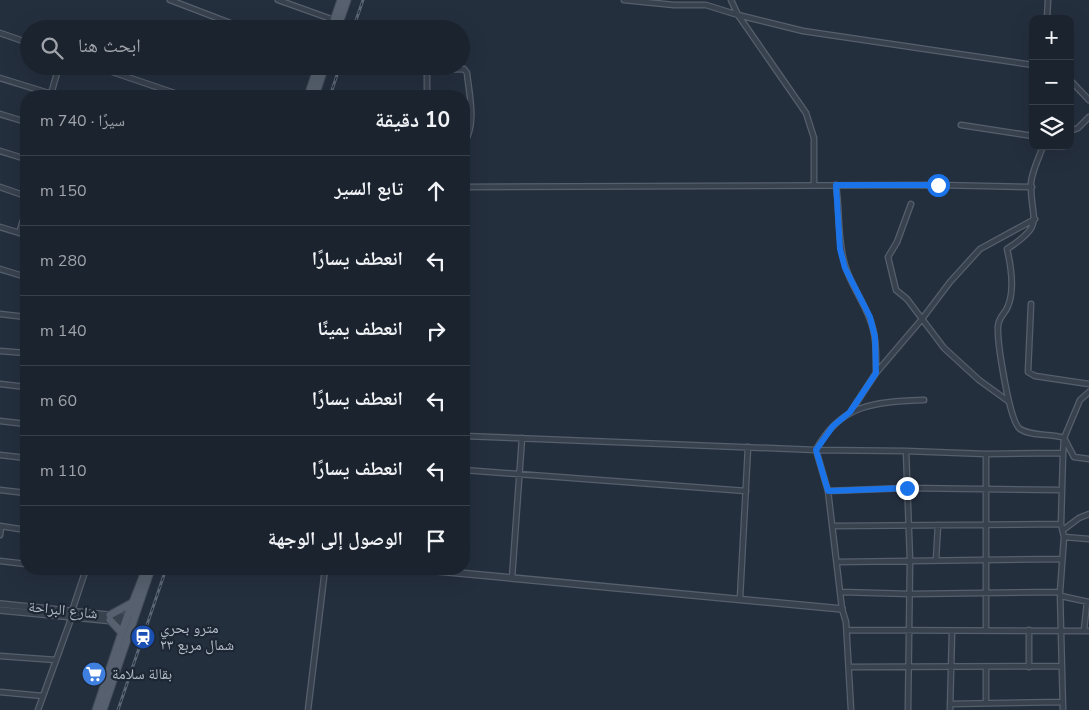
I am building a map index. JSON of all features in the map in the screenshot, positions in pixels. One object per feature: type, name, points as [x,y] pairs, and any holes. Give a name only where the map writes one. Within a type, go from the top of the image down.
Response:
[{"type":"main road","points":[[334,20],[341,0]]},
{"type":"main road","points":[[340,20],[347,0]]},
{"type":"main road","points":[[310,90],[315,75]]},
{"type":"main road","points":[[317,90],[322,75]]},
{"type":"main road","points":[[96,710],[121,632],[144,575]]},
{"type":"main road","points":[[103,710],[149,575]]},
{"type":"main road","points":[[121,632],[110,618],[132,603]]},
{"type":"street","points":[[170,0],[222,20]]},
{"type":"street","points":[[278,0],[334,20]]},
{"type":"street","points":[[624,0],[674,5],[706,5],[804,31],[1029,64]]},
{"type":"street","points":[[731,0],[738,15],[806,113],[814,138],[814,185]]},
{"type":"street","points":[[1047,15],[1048,0]]},
{"type":"street","points":[[0,34],[20,40]]},
{"type":"street","points":[[52,90],[57,75]]},
{"type":"street","points":[[121,75],[165,90]]},
{"type":"street","points":[[427,75],[427,90]]},
{"type":"street","points":[[467,75],[469,90]]},
{"type":"street","points":[[0,78],[38,90]]},
{"type":"street","points":[[1074,84],[1089,100]]},
{"type":"street","points":[[470,100],[470,128]]},
{"type":"street","points":[[0,114],[20,120]]},
{"type":"street","points":[[1074,130],[1089,117]]},
{"type":"street","points":[[961,125],[1029,135]]},
{"type":"street","points":[[1042,150],[1032,187],[1036,218],[1031,230],[1007,249],[1011,264],[1011,297],[1008,308],[1001,315],[998,326],[1008,401],[1014,422],[1020,428],[1028,432],[1064,438],[1074,457],[1089,459]]},
{"type":"street","points":[[0,151],[20,157]]},
{"type":"street","points":[[836,185],[840,249],[845,268],[870,317],[875,337],[876,373]]},
{"type":"street","points":[[470,187],[836,185],[1032,187]]},
{"type":"street","points":[[0,187],[20,194]]},
{"type":"street","points":[[910,204],[888,261],[895,288],[961,365],[1008,401]]},
{"type":"street","points":[[816,450],[833,426],[850,412],[876,373],[922,319],[950,282],[980,250],[1036,218]]},
{"type":"street","points":[[0,227],[19,233],[20,230]]},
{"type":"street","points":[[0,269],[20,274]]},
{"type":"street","points":[[1031,304],[1028,372],[1035,376],[1089,384]]},
{"type":"street","points":[[0,314],[20,316]]},
{"type":"street","points":[[0,351],[20,353]]},
{"type":"street","points":[[0,384],[20,386]]},
{"type":"street","points":[[1063,710],[1060,594],[1064,537],[1061,524],[1061,490],[1064,438],[1080,400],[1089,392]]},
{"type":"street","points":[[850,412],[877,403],[924,400]]},
{"type":"street","points":[[0,421],[20,423]]},
{"type":"street","points":[[470,436],[816,450],[986,454],[1063,453]]},
{"type":"street","points":[[512,578],[522,438]]},
{"type":"street","points":[[740,598],[748,447]]},
{"type":"street","points":[[816,450],[828,491],[842,609],[848,630],[851,710]]},
{"type":"street","points":[[906,451],[910,560],[908,710]]},
{"type":"street","points":[[986,454],[986,630]]},
{"type":"street","points":[[0,455],[20,457]]},
{"type":"street","points":[[470,470],[746,491]]},
{"type":"street","points":[[828,491],[907,488],[1061,490]]},
{"type":"street","points":[[0,490],[20,492]]},
{"type":"street","points":[[1063,530],[1079,518],[1089,514]]},
{"type":"street","points":[[833,526],[1061,524]]},
{"type":"street","points":[[936,560],[938,525]]},
{"type":"street","points":[[0,535],[1,526],[20,529]]},
{"type":"street","points":[[1064,537],[1089,539]]},
{"type":"street","points":[[837,562],[1061,560]]},
{"type":"street","points":[[0,562],[20,564]]},
{"type":"street","points":[[470,573],[842,609]]},
{"type":"street","points":[[38,710],[84,575]]},
{"type":"street","points":[[308,710],[324,575]]},
{"type":"street","points":[[841,592],[1060,594],[1088,602],[1086,630],[848,630]]},
{"type":"street","name":"شارع البراحة","points":[[0,604],[126,619]]},
{"type":"street","name":"شارع البراحة","points":[[0,610],[72,614]]},
{"type":"street","points":[[1029,630],[1029,666]]},
{"type":"street","points":[[950,710],[952,631]]},
{"type":"street","points":[[0,656],[56,660]]},
{"type":"street","points":[[850,667],[986,668],[1062,666]]},
{"type":"street","points":[[986,668],[986,702]]},
{"type":"street","points":[[0,692],[43,696]]},
{"type":"street","points":[[950,704],[1062,702]]},
{"type":"railway","points":[[356,20],[363,0]]},
{"type":"railway","points":[[332,90],[337,75]]},
{"type":"railway","points":[[118,710],[164,575]]},
{"type":"place","name":"مترو بحري شمال مربع ٢٣","points":[[143,637]]},
{"type":"place","name":"بقالة سلامة","points":[[94,674]]},
{"type":"route","points":[[907,488],[828,491],[816,450],[823,437],[839,420],[850,412],[876,373],[875,337],[870,317],[845,268],[840,249],[840,210],[836,185],[938,185]]}]
